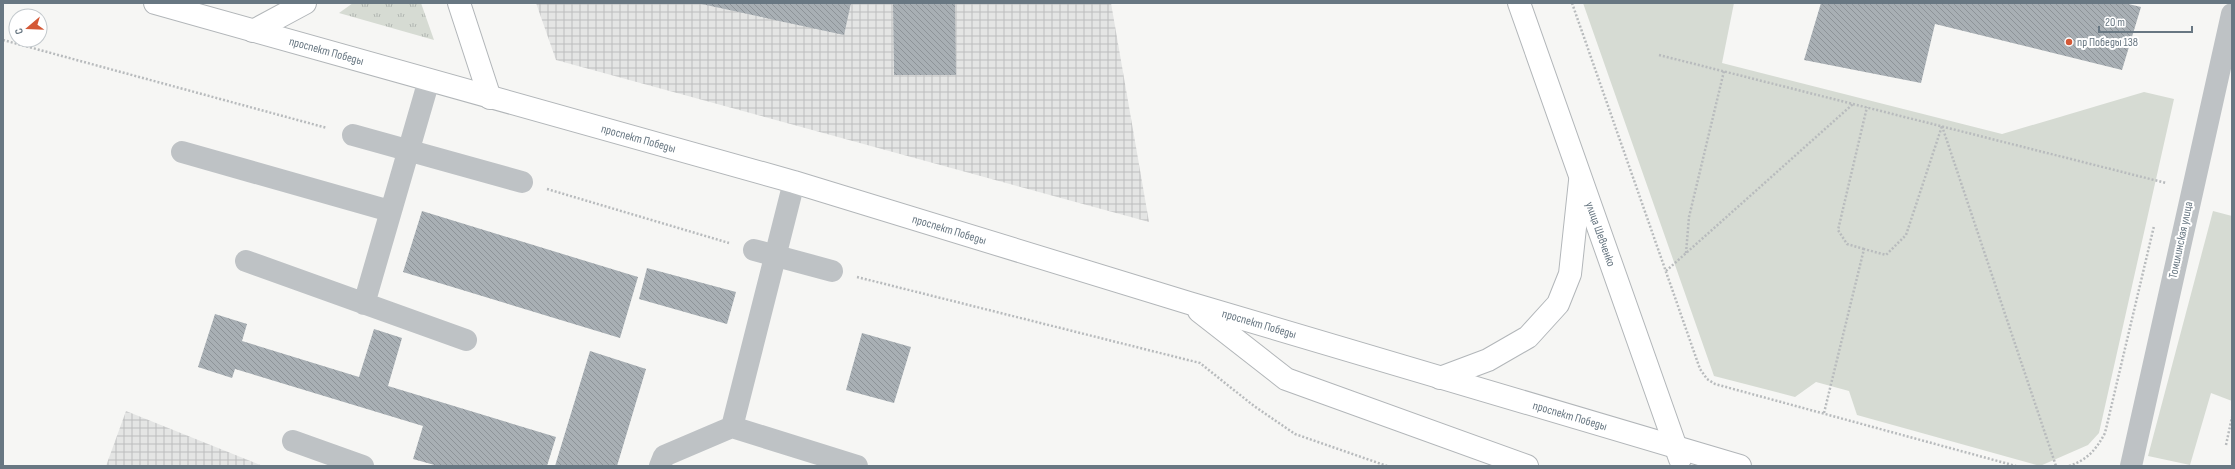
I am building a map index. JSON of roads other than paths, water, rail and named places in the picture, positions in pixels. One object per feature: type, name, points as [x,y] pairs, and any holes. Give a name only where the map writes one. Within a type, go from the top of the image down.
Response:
[{"type":"main road","name":"проспект Победы","points":[[155,3],[794,182],[1440,378],[1679,457],[1740,466]]},
{"type":"main road","points":[[253,31],[305,3]]},
{"type":"main road","points":[[459,3],[490,98]]},
{"type":"main road","name":"улица Шевченко","points":[[1519,3],[1679,457]]},
{"type":"main road","points":[[1440,378],[1488,360],[1528,337],[1558,304],[1570,274],[1581,176]]},
{"type":"main road","points":[[1189,303],[1286,379],[1527,466]]},
{"type":"street","name":"Томилинская улица","points":[[2131,466],[2232,14]]},
{"type":"street","points":[[364,304],[429,80]]},
{"type":"street","points":[[353,135],[408,152],[522,182]]},
{"type":"street","points":[[182,152],[390,211]]},
{"type":"street","points":[[732,427],[794,182]]},
{"type":"street","points":[[754,250],[832,271]]},
{"type":"street","points":[[246,261],[466,340]]},
{"type":"street","points":[[660,466],[664,456],[732,427],[857,466]]},
{"type":"street","points":[[293,441],[363,466]]},
{"type":"place","name":"пр Победы 138","points":[[2069,42]]}]
